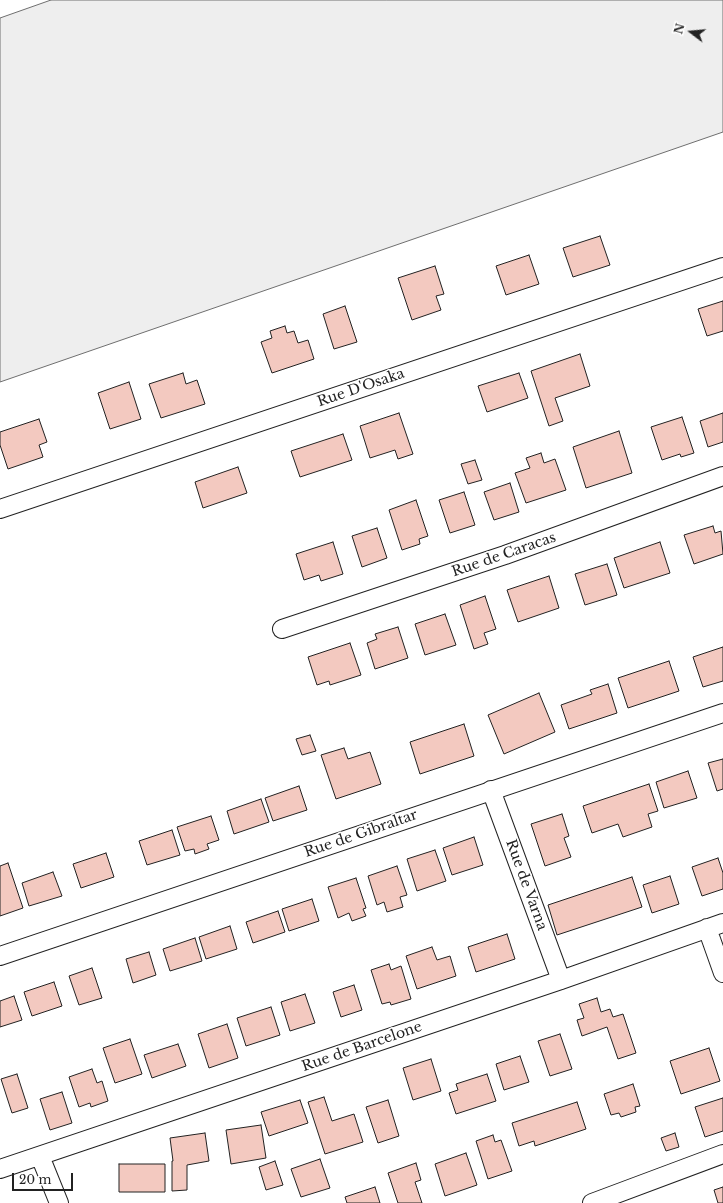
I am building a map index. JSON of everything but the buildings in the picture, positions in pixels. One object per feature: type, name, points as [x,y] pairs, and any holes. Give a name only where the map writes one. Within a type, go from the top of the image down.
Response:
[{"type":"street","name":"Rue D'Osaka","points":[[0,509],[723,267]]},
{"type":"street","name":"Rue de Caracas","points":[[282,629],[504,556],[723,476]]},
{"type":"street","name":"Rue de Gibraltar","points":[[0,956],[723,713]]},
{"type":"street","name":"Rue de Varna","points":[[491,790],[561,980]]},
{"type":"street","name":"Rue de Barcelone","points":[[0,1169],[561,980],[715,926]]},
{"type":"street","points":[[715,926],[723,973]]},
{"type":"street","points":[[592,1203],[723,1154]]},
{"type":"street","points":[[40,1156],[59,1203]]},
{"type":"shaded area","points":[[51,0],[723,0],[723,132],[0,382],[0,18]]}]
